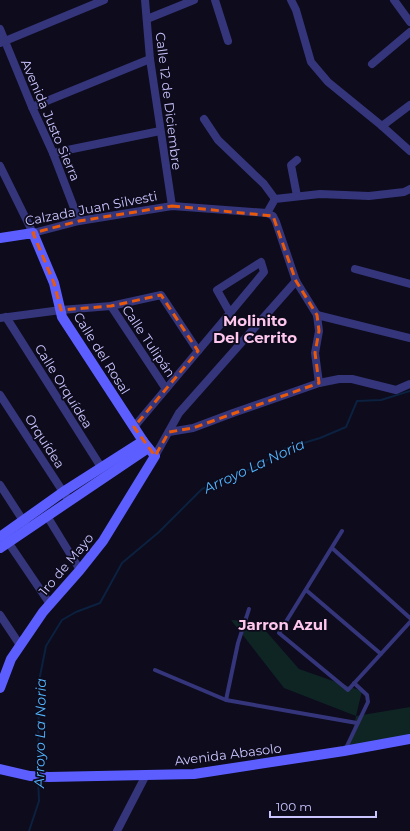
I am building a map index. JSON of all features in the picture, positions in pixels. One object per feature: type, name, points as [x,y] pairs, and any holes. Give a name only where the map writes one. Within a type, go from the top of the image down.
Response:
[{"type":"street","points":[[2,42],[104,0]]},
{"type":"street","name":"Calle 12 de Diciembre","points":[[145,0],[150,59],[172,206]]},
{"type":"street","points":[[147,19],[194,0]]},
{"type":"street","points":[[215,0],[228,41]]},
{"type":"street","points":[[291,0],[296,10],[311,62],[328,82],[410,151]]},
{"type":"street","points":[[394,0],[410,22]]},
{"type":"street","name":"Avenida Justo Sierra","points":[[0,29],[2,42],[53,153],[80,221]]},
{"type":"street","points":[[372,64],[410,32]]},
{"type":"street","points":[[32,107],[150,59]]},
{"type":"street","points":[[382,126],[410,104]]},
{"type":"street","points":[[204,118],[218,140],[264,184],[275,199]]},
{"type":"street","points":[[53,153],[160,131]]},
{"type":"street","points":[[297,160],[291,165],[297,196]]},
{"type":"street","points":[[0,166],[33,233]]},
{"type":"street","points":[[275,199],[320,194],[369,196],[407,191],[410,200]]},
{"type":"street","points":[[275,199],[267,213],[273,216],[276,222],[296,281],[317,315],[319,331],[315,353],[319,384]]},
{"type":"street","name":"Calzada Juan Silvesti","points":[[0,238],[33,233],[80,221],[172,206],[267,213]]},
{"type":"street","name":"Calle del Rosal","points":[[33,233],[54,283],[62,317],[145,444],[155,456]]},
{"type":"street","points":[[134,427],[198,350],[230,313],[264,272],[261,262],[217,290],[230,313]]},
{"type":"street","points":[[355,269],[410,284]]},
{"type":"street","points":[[155,456],[179,413],[296,281]]},
{"type":"street","points":[[3,318],[61,310],[111,306],[161,295],[198,350]]},
{"type":"street","name":"Calle Tulipán","points":[[111,306],[166,389]]},
{"type":"street","points":[[317,315],[410,338]]},
{"type":"street","name":"Calle Orquídea","points":[[3,318],[101,467]]},
{"type":"street","points":[[169,432],[193,428],[319,384],[339,380],[352,379],[396,390],[410,384]]},
{"type":"street","name":"Orquídea","points":[[0,395],[69,501]]},
{"type":"street","points":[[50,604],[3,542],[63,492],[101,467],[145,444]]},
{"type":"street","points":[[26,524],[47,516],[145,444]]},
{"type":"street","name":"1ro de Mayo","points":[[0,688],[11,659],[20,645],[43,612],[103,541],[155,456]]},
{"type":"street","points":[[0,485],[26,524]]},
{"type":"street","points":[[47,516],[80,570]]},
{"type":"street","points":[[0,615],[20,645]]},
{"type":"street","name":"Avenida Abasolo","points":[[0,769],[30,776],[49,777],[194,774],[344,751],[410,739]]},
{"type":"street","points":[[116,831],[146,775]]},
{"type":"lane","points":[[342,531],[279,633],[348,690],[410,622]]},
{"type":"lane","points":[[332,548],[410,618]]},
{"type":"lane","points":[[306,590],[380,654]]},
{"type":"lane","points":[[226,700],[238,643],[249,609]]},
{"type":"lane","points":[[155,670],[226,700],[357,723]]},
{"type":"lane","points":[[344,751],[368,702],[367,695],[354,683]]},
{"type":"highlighted area","points":[[172,206],[273,216],[296,281],[317,315],[319,331],[315,353],[319,383],[193,428],[169,432],[155,456],[134,427],[198,351],[161,295],[111,306],[61,310],[54,283],[33,233],[79,221]]},
{"type":"green space","points":[[231,620],[258,622],[299,669],[362,691],[356,716],[284,688]]},
{"type":"green space","points":[[410,707],[410,737],[349,747],[356,716]]},
{"type":"waterway","name":"Arroyo La Noria","points":[[38,773],[39,681],[46,646],[62,620],[76,612],[100,603],[122,563],[159,532],[202,489],[258,466],[284,449],[320,438],[346,427],[357,401],[381,400],[410,391]]},
{"type":"waterway","name":"Arroyo La Noria","points":[[29,831],[39,801],[38,779]]},
{"type":"district","name":"Molinito Del Cerrito","points":[[255,330]]},
{"type":"district","name":"Jarron Azul","points":[[283,625]]}]
